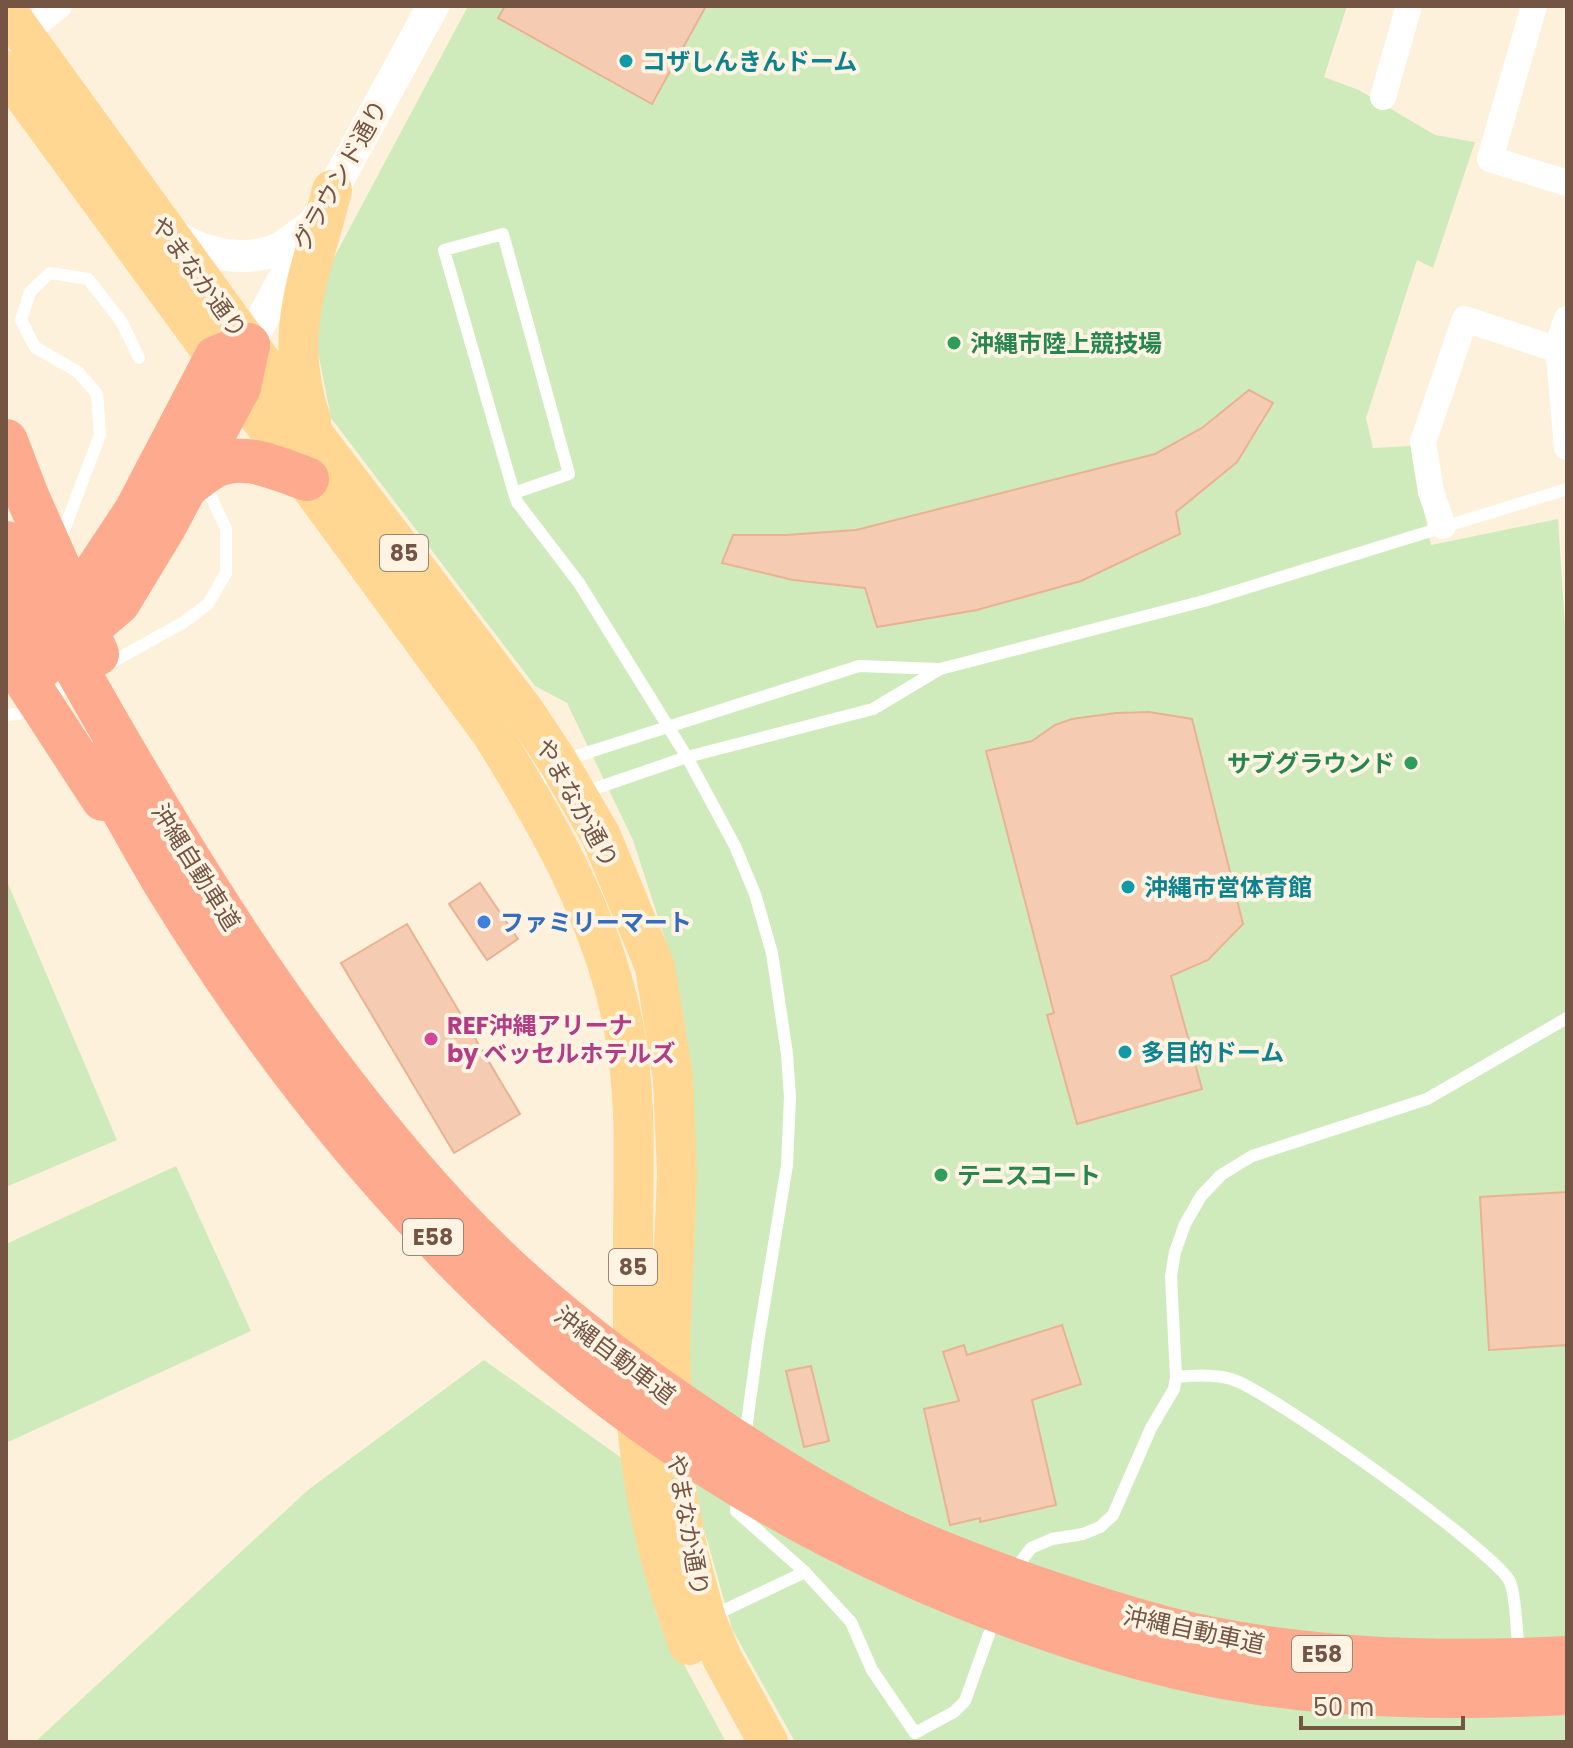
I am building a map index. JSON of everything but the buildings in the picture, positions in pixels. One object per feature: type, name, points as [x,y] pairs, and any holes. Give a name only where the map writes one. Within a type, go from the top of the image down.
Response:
[{"type":"highway","points":[[197,488],[235,363]]},
{"type":"highway","points":[[6,631],[52,611],[95,573],[235,363]]},
{"type":"highway","points":[[6,441],[27,496],[127,722],[379,1127]]},
{"type":"highway","points":[[6,668],[66,647],[118,603],[164,527],[214,466],[234,461],[312,460]]},
{"type":"highway","name":"沖縄自動車道","points":[[25,553],[118,745],[244,943],[308,1035],[379,1127],[449,1210],[519,1279],[591,1341],[771,1466],[869,1520],[957,1560],[1164,1665],[1250,1682],[1342,1694],[1455,1698],[1567,1693]]},
{"type":"highway","name":"沖縄自動車道","points":[[6,607],[173,895],[266,1034],[356,1149],[429,1233],[502,1305],[572,1368],[647,1426],[755,1498],[947,1593],[1077,1622],[1172,1630],[1347,1657],[1457,1662],[1567,1658]]},
{"type":"highway","points":[[6,650],[81,768],[173,895]]},
{"type":"main road","name":"やまなか通り","points":[[15,22],[162,225],[235,363]]},
{"type":"main road","name":"やまなか通り","points":[[6,71],[312,460],[492,734],[557,788],[601,836],[655,967],[673,1078],[677,1174],[670,1345],[674,1477],[688,1553],[696,1665],[736,1742]]},
{"type":"main road","points":[[312,460],[296,350],[297,329],[323,207]]},
{"type":"main road","name":"やまなか通り","points":[[695,1625],[729,1672],[768,1742]]},
{"type":"street","points":[[15,22],[59,6]]},
{"type":"street","name":"グラウンド通り","points":[[235,363],[433,6]]},
{"type":"street","points":[[1383,97],[1409,6]]},
{"type":"street","points":[[1534,6],[1490,159],[1567,183]]},
{"type":"street","points":[[162,225],[184,242],[236,256],[280,247],[323,207]]},
{"type":"street","points":[[1443,526],[1431,492],[1423,442],[1465,319],[1562,355]]},
{"type":"street","points":[[1567,319],[1558,344],[1562,355],[1567,447]]},
{"type":"lane","points":[[514,493],[569,474],[503,234],[444,250],[514,493],[517,502],[579,583],[687,757],[735,846],[755,894],[774,965],[790,1097],[787,1165],[758,1342],[736,1511],[805,1572],[851,1622],[872,1670],[915,1733],[954,1712],[965,1701],[989,1634]]},
{"type":"lane","points":[[6,576],[25,553],[62,541],[100,435],[97,394],[78,372],[35,347],[21,320],[30,292],[50,273],[88,279],[121,321],[139,358]]},
{"type":"lane","points":[[101,668],[184,622],[208,604],[226,573],[226,529],[197,488]]},
{"type":"lane","points":[[557,788],[873,709],[940,669],[1204,601],[1567,489]]},
{"type":"lane","points":[[557,788],[665,726],[859,666],[940,669]]},
{"type":"lane","points":[[6,715],[18,714],[87,675]]},
{"type":"lane","points":[[1019,1564],[1031,1548],[1052,1539],[1083,1534],[1100,1527],[1113,1515],[1151,1428],[1174,1389],[1171,1276],[1175,1252],[1185,1224],[1201,1196],[1221,1175],[1252,1156],[1427,1099],[1567,1018]]},
{"type":"lane","points":[[1176,1377],[1199,1374],[1232,1379],[1265,1396],[1341,1446],[1488,1555],[1510,1581],[1518,1642]]},
{"type":"lane","points":[[695,1625],[805,1572]]},
{"type":"green space","points":[[468,6],[1347,6],[1324,77],[1359,90],[1435,135],[1475,142],[1433,268],[1417,260],[1366,418],[1373,448],[1411,446],[1431,545],[1558,519],[1567,658],[1567,1742],[795,1742],[732,1629],[692,1486],[673,964],[633,840],[567,703],[535,686],[331,418],[315,337],[329,267]]},
{"type":"green space","points":[[6,879],[117,1140],[6,1187]]},
{"type":"green space","points":[[176,1166],[251,1331],[6,1443],[6,1244]]},
{"type":"green space","points":[[484,1360],[623,1459],[656,1613],[726,1742],[35,1742],[308,1490]]},
{"type":"place","name":"コザしんきんドーム","points":[[626,61]]},
{"type":"place","name":"沖縄市陸上競技場","points":[[954,343]]},
{"type":"place","name":"サブグラウンド","points":[[1411,763]]},
{"type":"place","name":"沖縄市営体育館","points":[[1128,887]]},
{"type":"place","name":"ファミリーマート","points":[[484,922]]},
{"type":"place","name":"REF沖縄アリーナ by ベッセルホテルズ","points":[[431,1039]]},
{"type":"place","name":"多目的ドーム","points":[[1125,1052]]},
{"type":"place","name":"テニスコート","points":[[941,1175]]}]
